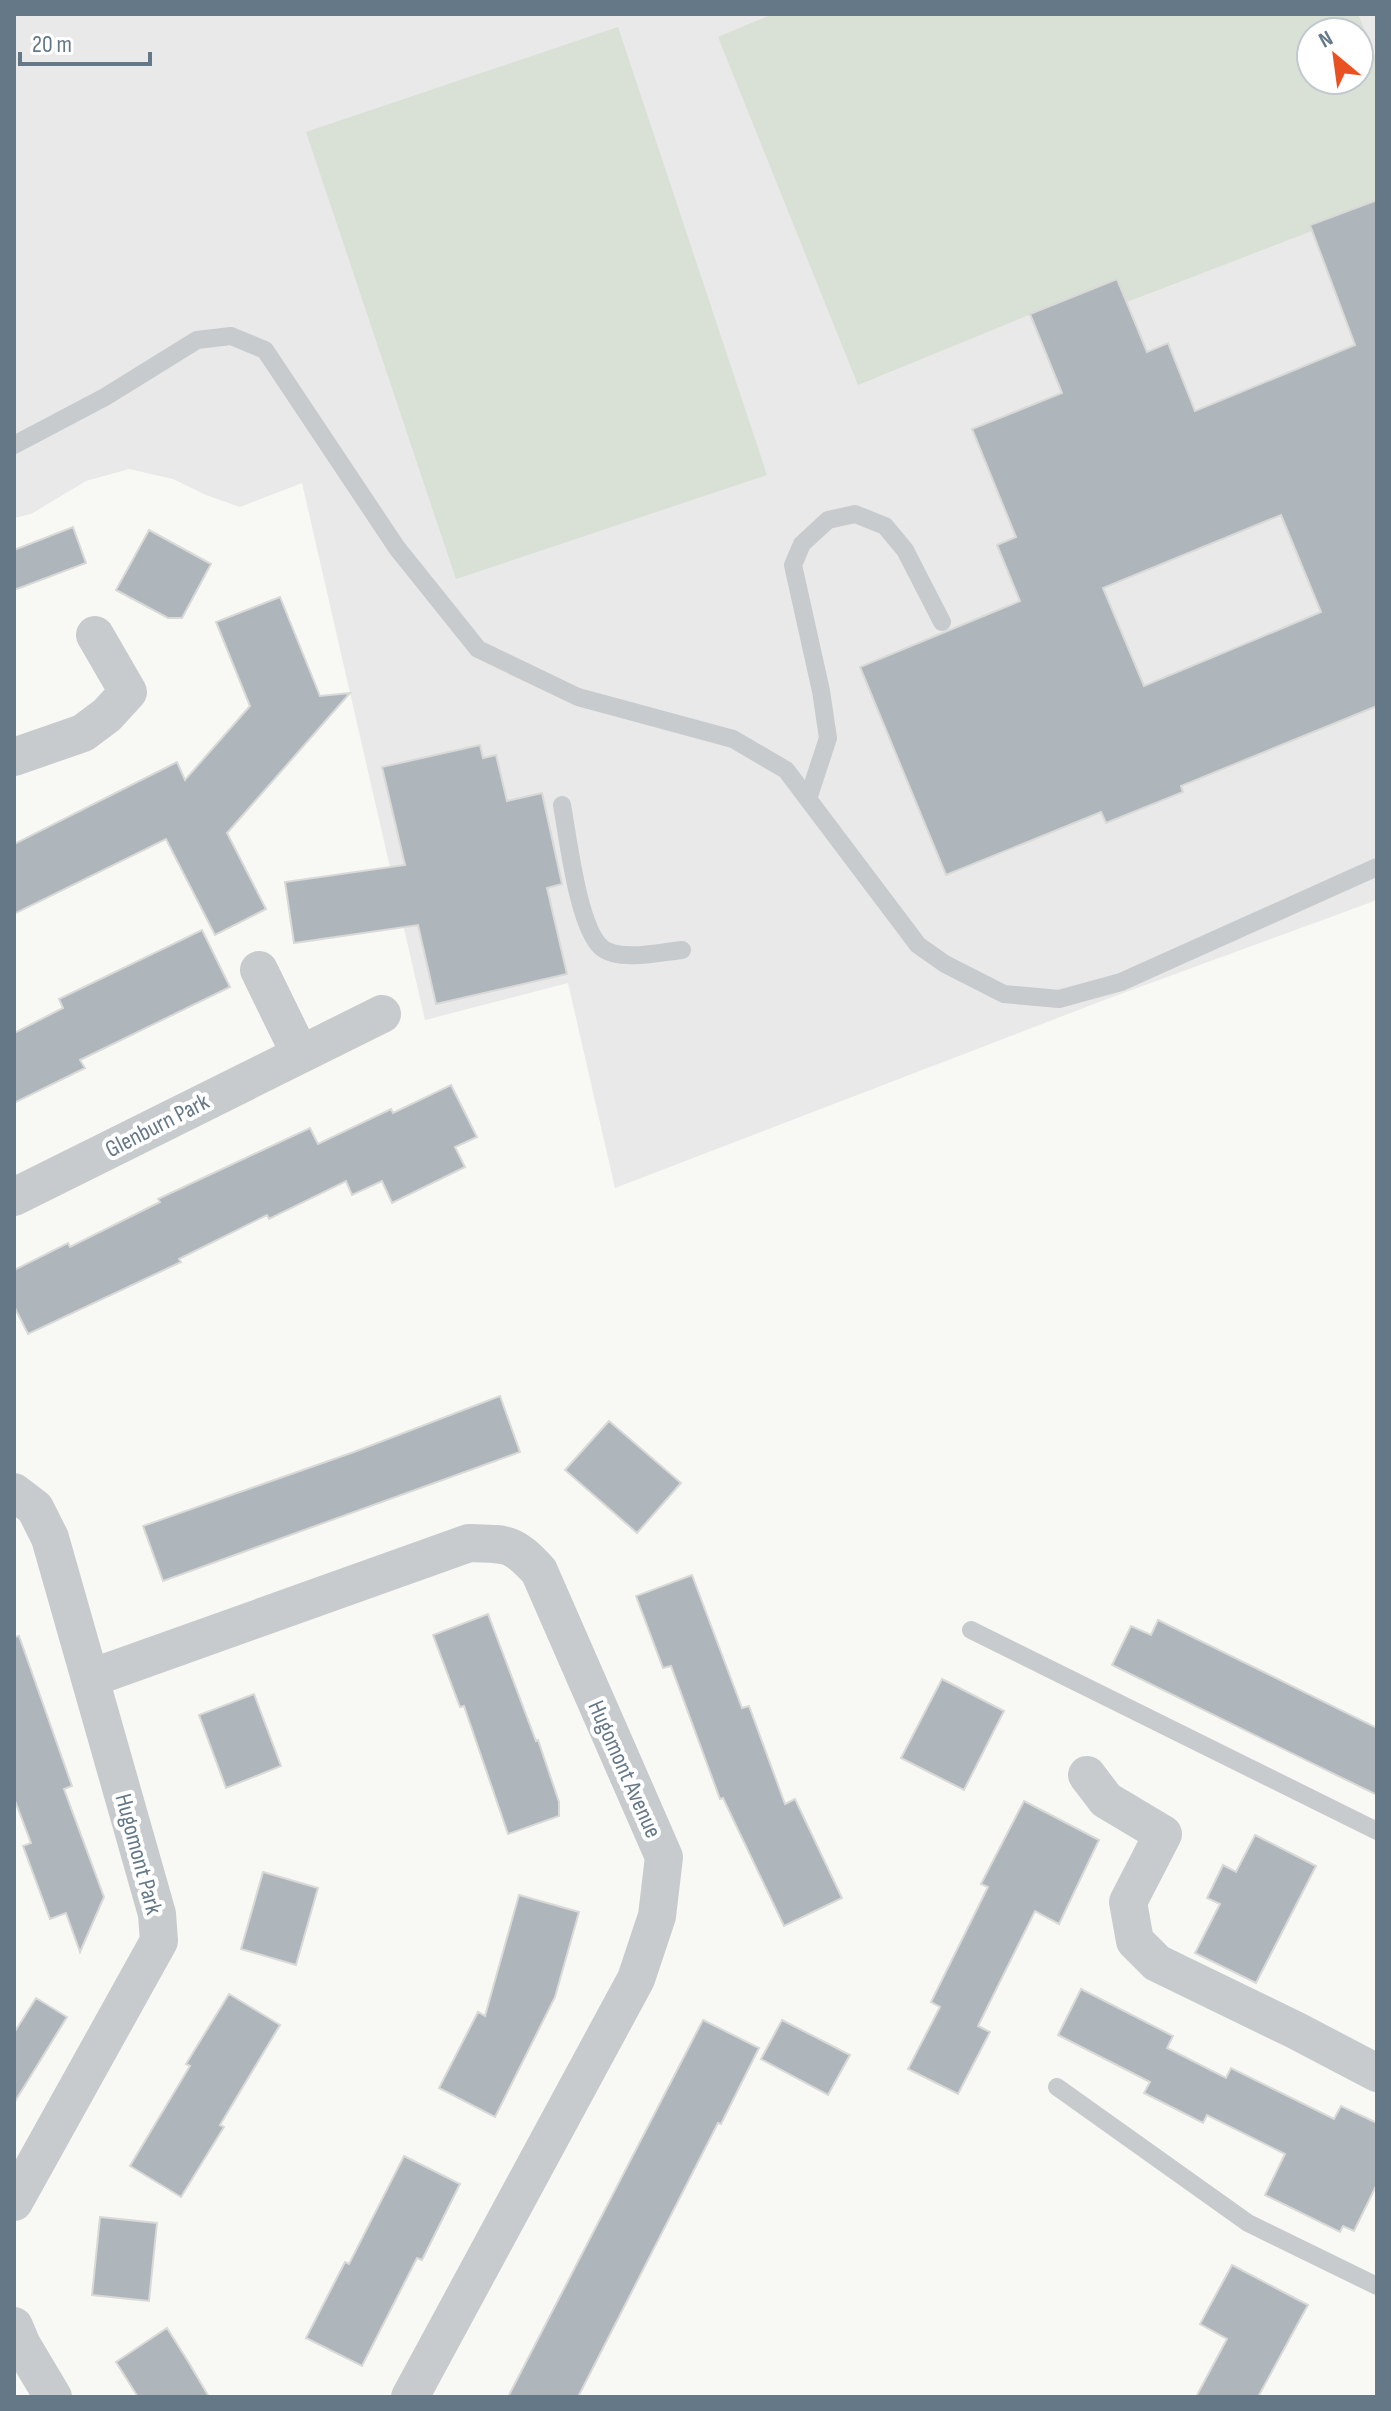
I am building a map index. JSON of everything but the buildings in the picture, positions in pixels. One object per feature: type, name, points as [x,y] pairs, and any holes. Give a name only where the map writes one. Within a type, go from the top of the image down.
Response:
[{"type":"street","points":[[14,757],[83,733],[107,715],[128,692],[95,635]]},
{"type":"street","points":[[259,970],[300,1054]]},
{"type":"street","name":"Glenburn Park","points":[[14,1197],[382,1014]]},
{"type":"street","name":"Hugomont Park","points":[[14,1492],[35,1508],[50,1538],[157,1914],[159,1941],[14,2202]]},
{"type":"street","name":"Hugomont Avenue","points":[[91,1678],[469,1543],[506,1544],[521,1552],[539,1571],[664,1857],[657,1916],[636,1979],[410,2397]]},
{"type":"street","points":[[1087,1775],[1106,1800],[1163,1834],[1128,1902],[1135,1941],[1157,1963],[1377,2073]]},
{"type":"street","points":[[14,2326],[53,2397]]},
{"type":"lane","points":[[14,445],[105,397],[197,340],[231,336],[265,350],[397,548],[478,649],[578,697],[733,739],[786,770],[918,945],[945,964],[1004,994],[1059,999],[1121,982],[1377,867]]},
{"type":"lane","points":[[808,799],[828,738],[821,691],[793,565],[802,544],[828,520],[855,514],[885,526],[905,550],[942,622]]},
{"type":"lane","points":[[562,805],[586,923],[603,948],[628,956],[682,950]]},
{"type":"lane","points":[[971,1630],[1377,1831]]},
{"type":"lane","points":[[1057,2087],[1248,2223],[1377,2286]]},
{"type":"shaded area","points":[[14,14],[1377,14],[1377,900],[1107,999],[615,1188],[568,983],[425,1020],[302,483],[240,507],[173,479],[129,469],[86,481],[31,514],[14,518]]},
{"type":"shaded area","points":[[773,14],[1358,14],[1295,16],[1295,96],[1375,96],[1375,56],[1377,200],[1311,225],[1312,231],[1127,302],[1117,279],[858,385],[718,37]]},
{"type":"shaded area","points":[[618,27],[767,475],[456,579],[306,132]]}]
